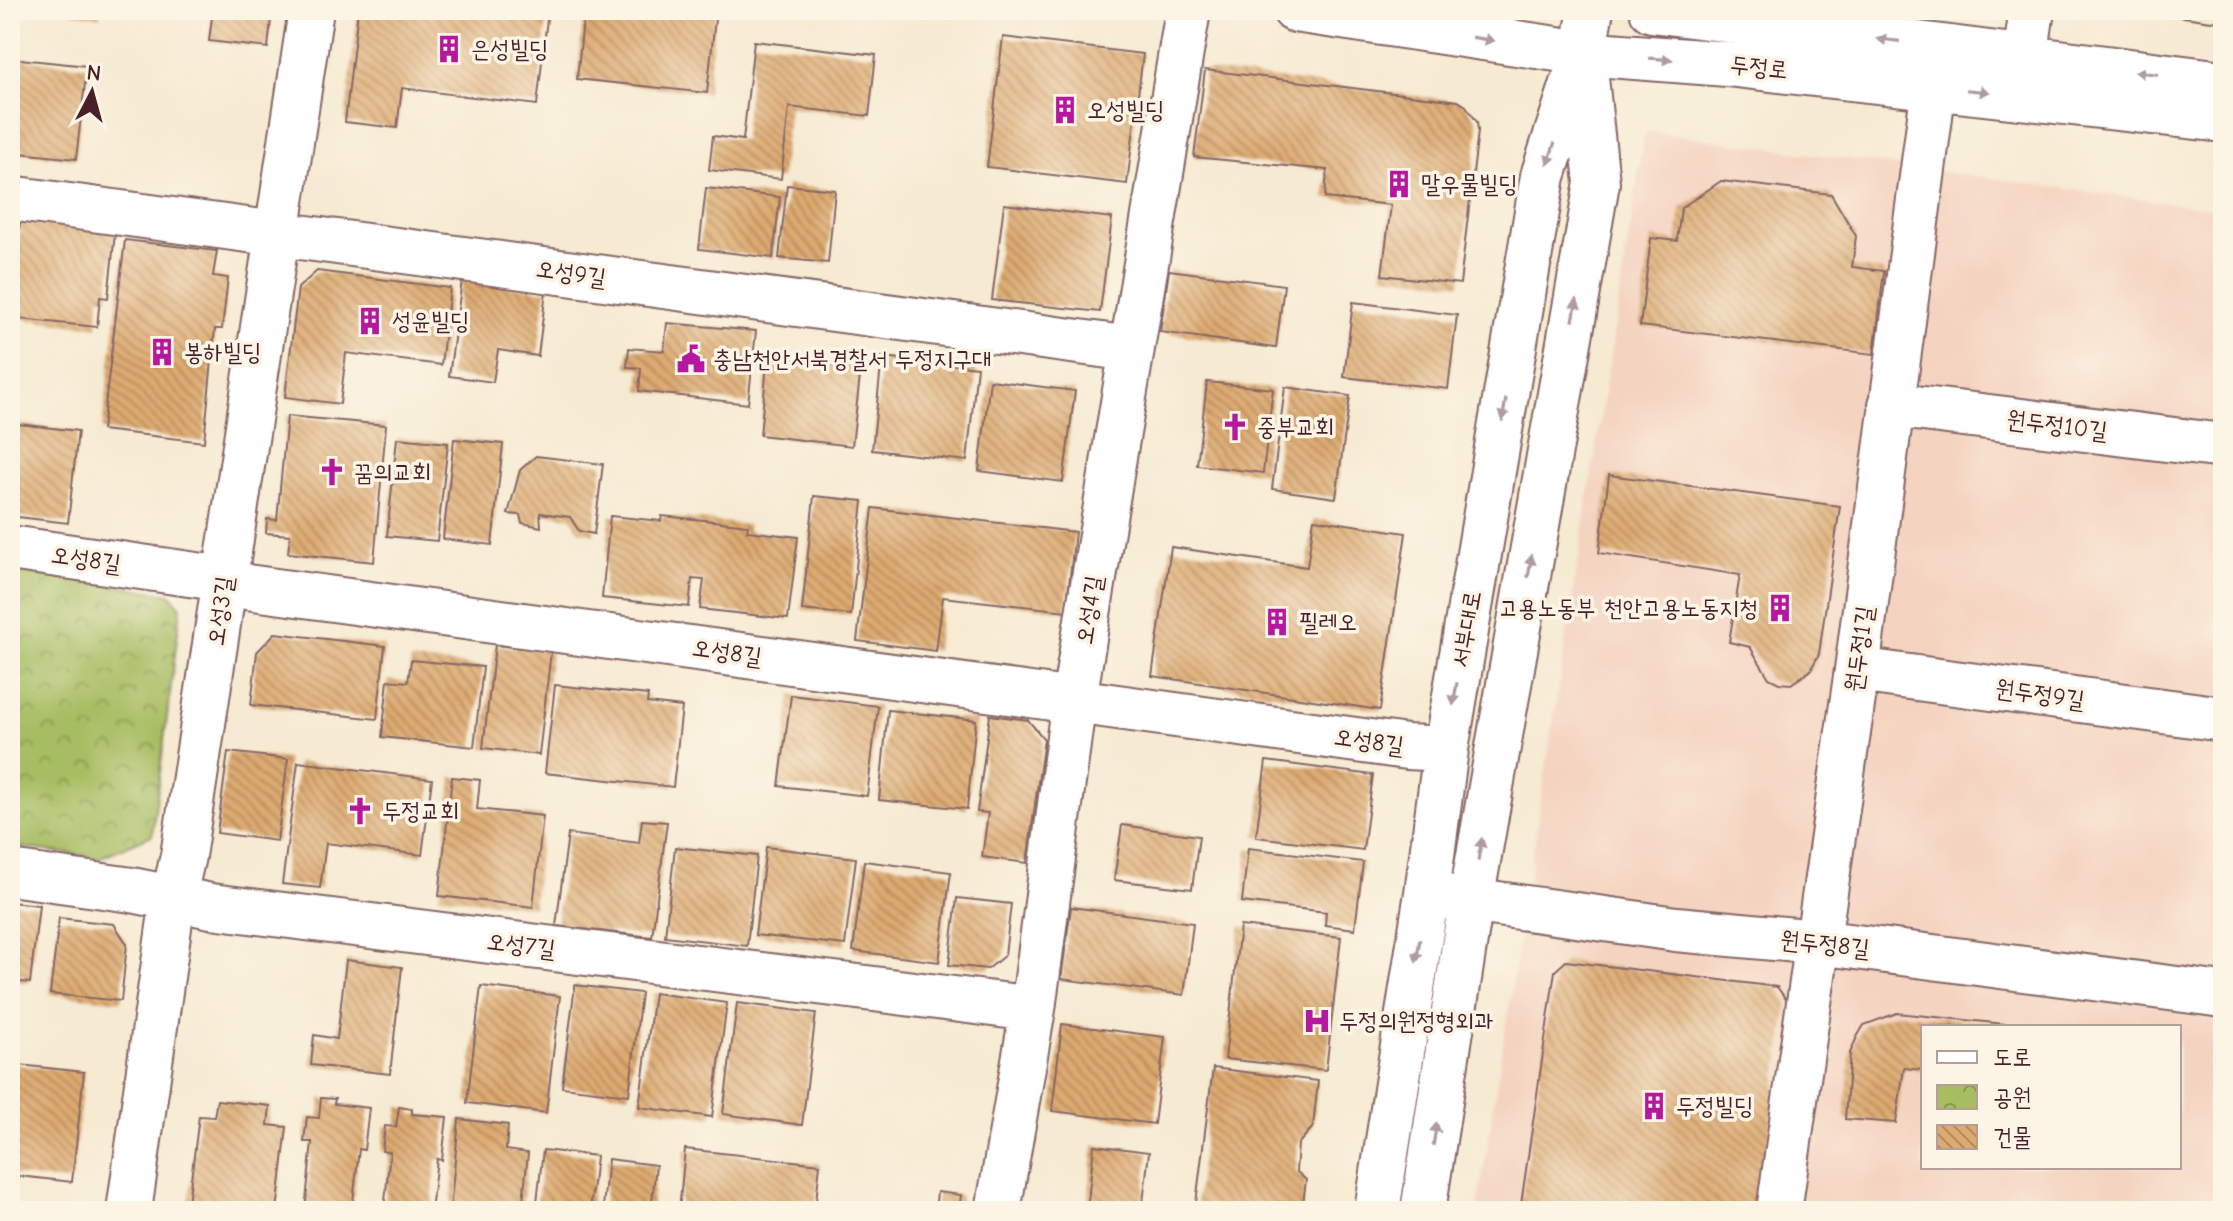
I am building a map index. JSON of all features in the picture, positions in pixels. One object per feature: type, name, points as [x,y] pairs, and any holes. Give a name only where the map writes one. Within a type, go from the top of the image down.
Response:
[{"type":"street","name":"오성3길","points":[[129,1211],[173,899],[183,856],[311,10]]},
{"type":"street","name":"오성4길","points":[[998,1211],[1033,1009],[1074,699],[1188,10]]},
{"type":"street","name":"두정로","points":[[1295,10],[1583,53],[1727,64],[2223,120]]},
{"type":"street","name":"서부대로","points":[[1377,1211],[1427,893],[1446,749],[1543,176],[1583,53],[1591,10]]},
{"type":"street","name":"두정로","points":[[1652,10],[2223,83]]},
{"type":"street","points":[[2025,58],[2032,10]]},
{"type":"street","name":"서부대로","points":[[1423,1211],[1471,901],[1597,183],[1583,53]]},
{"type":"street","name":"원두정1길","points":[[1779,1211],[1857,670],[1934,86]]},
{"type":"street","name":"오성9길","points":[[10,198],[1131,349]]},
{"type":"street","name":"원두정10길","points":[[1891,405],[2223,446]]},
{"type":"street","name":"오성8길","points":[[10,548],[224,579],[247,587],[1407,747],[1446,749]]},
{"type":"street","name":"원두정9길","points":[[1857,670],[2223,719]]},
{"type":"street","name":"오성7길","points":[[10,873],[132,890],[211,906],[1033,1009]]},
{"type":"street","name":"원두정8길","points":[[1427,893],[1676,929],[1818,942],[2223,995]]},
{"type":"shaded area","points":[[1645,131],[2223,210],[2223,1211],[1477,1211]]},
{"type":"green space","points":[[10,571],[170,594],[181,607],[152,835],[99,858],[10,846]]},
{"type":"building","points":[[60,10],[100,10],[99,17]]},
{"type":"building","points":[[167,10],[272,10],[268,48],[209,41],[212,17]]},
{"type":"building","name":"은성빌딩","points":[[358,10],[548,10],[537,105],[402,88],[397,128],[345,122]]},
{"type":"building","points":[[584,10],[716,10],[707,93],[577,79]]},
{"type":"building","points":[[2134,10],[2220,10],[2219,22]]},
{"type":"building","name":"오성빌딩","points":[[1003,37],[1143,54],[1127,184],[987,167]]},
{"type":"building","points":[[754,41],[876,55],[869,116],[789,107],[781,179],[709,170],[713,136],[743,140]]},
{"type":"building","points":[[10,58],[87,66],[76,159],[10,152]]},
{"type":"building","name":"말우물빌딩","points":[[1205,70],[1458,101],[1466,106],[1477,122],[1478,131],[1460,284],[1382,275],[1391,205],[1325,198],[1327,170],[1194,157]]},
{"type":"building","points":[[1721,181],[1831,194],[1856,236],[1852,267],[1884,271],[1874,354],[1640,326],[1651,238],[1677,241],[1681,208]]},
{"type":"building","points":[[787,185],[835,190],[828,263],[779,258]]},
{"type":"building","points":[[706,188],[780,197],[773,258],[699,249]]},
{"type":"building","points":[[1004,204],[1112,218],[1100,312],[992,300]]},
{"type":"building","points":[[10,221],[16,221],[12,254],[10,254]]},
{"type":"building","points":[[20,222],[115,233],[108,298],[100,297],[97,327],[10,318]]},
{"type":"building","name":"봉하빌딩","points":[[125,240],[217,251],[213,276],[228,278],[222,329],[215,329],[204,442],[102,430]]},
{"type":"building","points":[[1169,270],[1284,285],[1276,348],[1160,332]]},
{"type":"building","name":"성윤빌딩","points":[[317,271],[450,288],[441,365],[346,353],[340,404],[285,397],[298,288]]},
{"type":"building","points":[[462,280],[546,291],[538,356],[498,350],[493,382],[449,376]]},
{"type":"building","points":[[1353,302],[1457,315],[1448,389],[1344,377]]},
{"type":"building","name":"충남천안서북경찰서 두정지구대","points":[[667,323],[756,331],[748,404],[639,391],[641,368],[627,367],[629,348],[664,351]]},
{"type":"building","points":[[768,355],[861,367],[852,446],[760,435]]},
{"type":"building","points":[[882,357],[977,367],[967,461],[872,450]]},
{"type":"building","points":[[990,380],[1075,391],[1063,482],[979,471]]},
{"type":"building","name":"중부교회","points":[[1207,382],[1273,389],[1263,473],[1197,465]]},
{"type":"building","points":[[1285,387],[1350,396],[1336,498],[1272,489]]},
{"type":"building","name":"꿈의교회","points":[[287,416],[386,425],[374,562],[288,553],[290,535],[266,533],[267,519],[277,520]]},
{"type":"building","points":[[10,423],[78,431],[68,523],[10,516]]},
{"type":"building","points":[[397,438],[448,443],[437,541],[387,536]]},
{"type":"building","points":[[454,439],[503,444],[492,545],[443,539]]},
{"type":"building","points":[[536,456],[603,464],[594,534],[579,531],[570,517],[540,513],[541,527],[522,523],[520,515],[508,514],[520,470]]},
{"type":"building","name":"고용노동부 천안고용노동지청","points":[[1609,475],[1840,506],[1819,654],[1810,671],[1791,684],[1779,683],[1769,678],[1750,647],[1729,642],[1740,575],[1599,553]]},
{"type":"building","points":[[814,496],[863,501],[851,615],[802,610]]},
{"type":"building","points":[[873,508],[1075,532],[1066,611],[943,597],[936,651],[857,641]]},
{"type":"building","points":[[610,516],[661,521],[662,516],[704,520],[748,525],[747,531],[798,537],[788,619],[700,609],[704,580],[692,579],[689,607],[602,598]]},
{"type":"building","name":"필레오","points":[[1314,519],[1406,533],[1380,710],[1152,676],[1171,547],[1307,567]]},
{"type":"building","points":[[275,633],[385,646],[377,719],[251,705],[257,652]]},
{"type":"building","points":[[495,645],[551,651],[539,755],[483,748]]},
{"type":"building","points":[[411,660],[483,667],[474,747],[382,737],[388,680],[408,682]]},
{"type":"building","points":[[555,685],[648,695],[647,703],[682,707],[673,787],[545,773]]},
{"type":"building","points":[[791,695],[878,706],[867,796],[779,786]]},
{"type":"building","points":[[888,710],[976,720],[967,809],[879,800]]},
{"type":"building","points":[[990,715],[1028,720],[1044,739],[1027,863],[982,857],[988,813],[977,812]]},
{"type":"building","points":[[228,752],[288,759],[277,841],[217,833]]},
{"type":"building","points":[[1266,761],[1373,775],[1363,850],[1256,837]]},
{"type":"building","name":"두정교회","points":[[298,762],[432,779],[422,855],[326,843],[320,888],[282,884]]},
{"type":"building","points":[[452,777],[480,780],[477,809],[543,816],[533,907],[439,896]]},
{"type":"building","points":[[642,820],[667,822],[652,937],[556,926],[568,834],[639,843]]},
{"type":"building","points":[[1122,825],[1199,836],[1192,889],[1114,880]]},
{"type":"building","points":[[675,847],[757,856],[747,946],[665,936]]},
{"type":"building","points":[[766,847],[856,858],[845,945],[755,935]]},
{"type":"building","points":[[1248,848],[1363,862],[1355,929],[1325,925],[1326,912],[1242,902]]},
{"type":"building","points":[[864,861],[951,872],[939,962],[853,951]]},
{"type":"building","points":[[957,898],[1011,904],[1005,955],[988,969],[949,965]]},
{"type":"building","points":[[10,902],[39,905],[30,983],[10,981]]},
{"type":"building","points":[[1071,907],[1193,923],[1184,995],[1061,979]]},
{"type":"building","points":[[59,918],[114,924],[127,944],[121,1001],[50,994]]},
{"type":"building","points":[[1240,926],[1341,937],[1326,1070],[1225,1059]]},
{"type":"building","points":[[346,960],[402,967],[390,1074],[311,1065],[314,1035],[337,1039]]},
{"type":"building","name":"두정빌딩","points":[[1566,961],[1777,987],[1788,1002],[1758,1211],[1520,1211],[1555,971]]},
{"type":"building","points":[[575,985],[641,993],[629,1095],[562,1087]]},
{"type":"building","points":[[481,986],[560,996],[546,1113],[467,1103]]},
{"type":"building","points":[[654,993],[727,1003],[712,1117],[639,1107]]},
{"type":"building","points":[[737,1003],[816,1013],[802,1125],[723,1114]]},
{"type":"building","points":[[1897,1013],[2014,1025],[1921,1025],[1921,1070],[1904,1068],[1896,1123],[1845,1119],[1850,1053],[1864,1025]]},
{"type":"building","points":[[1062,1024],[1165,1037],[1154,1124],[1052,1111]]},
{"type":"building","points":[[10,1064],[84,1072],[72,1182],[10,1175]]},
{"type":"building","points":[[1213,1068],[1318,1081],[1313,1127],[1298,1144],[1296,1171],[1306,1180],[1302,1211],[1195,1211]]},
{"type":"building","points":[[321,1098],[335,1099],[334,1104],[369,1108],[364,1150],[359,1149],[352,1211],[305,1211],[312,1142],[304,1142],[307,1117],[319,1118]]},
{"type":"building","points":[[217,1100],[270,1106],[268,1125],[287,1127],[277,1211],[187,1211],[199,1116],[214,1117]]},
{"type":"building","points":[[399,1107],[412,1109],[412,1114],[447,1117],[442,1160],[437,1159],[431,1211],[384,1211],[390,1152],[382,1151],[385,1126],[396,1127]]},
{"type":"building","points":[[459,1119],[508,1125],[506,1150],[528,1153],[522,1211],[450,1211]]},
{"type":"building","points":[[1094,1145],[1149,1152],[1142,1211],[1087,1211]]},
{"type":"building","points":[[685,1149],[820,1164],[815,1211],[679,1211]]},
{"type":"building","points":[[543,1150],[596,1156],[590,1211],[536,1211]]},
{"type":"building","points":[[608,1159],[656,1165],[651,1211],[603,1207]]},
{"type":"building","points":[[937,1192],[961,1195],[959,1211],[935,1211]]},
{"type":"place","name":"은성빌딩","points":[[449,49]]},
{"type":"place","name":"오성빌딩","points":[[1065,110]]},
{"type":"place","name":"말우물빌딩","points":[[1399,184]]},
{"type":"place","name":"성윤빌딩","points":[[370,321]]},
{"type":"place","name":"봉하빌딩","points":[[162,352]]},
{"type":"place","name":"충남천안서북경찰서 두정지구대","points":[[691,359]]},
{"type":"place","name":"중부교회","points":[[1235,427]]},
{"type":"place","name":"꿈의교회","points":[[332,472]]},
{"type":"place","name":"고용노동부 천안고용노동지청","points":[[1780,608]]},
{"type":"place","name":"필레오","points":[[1277,622]]},
{"type":"place","name":"두정교회","points":[[360,811]]},
{"type":"place","name":"두정의원정형외과","points":[[1317,1021]]},
{"type":"place","name":"두정빌딩","points":[[1654,1106]]}]
